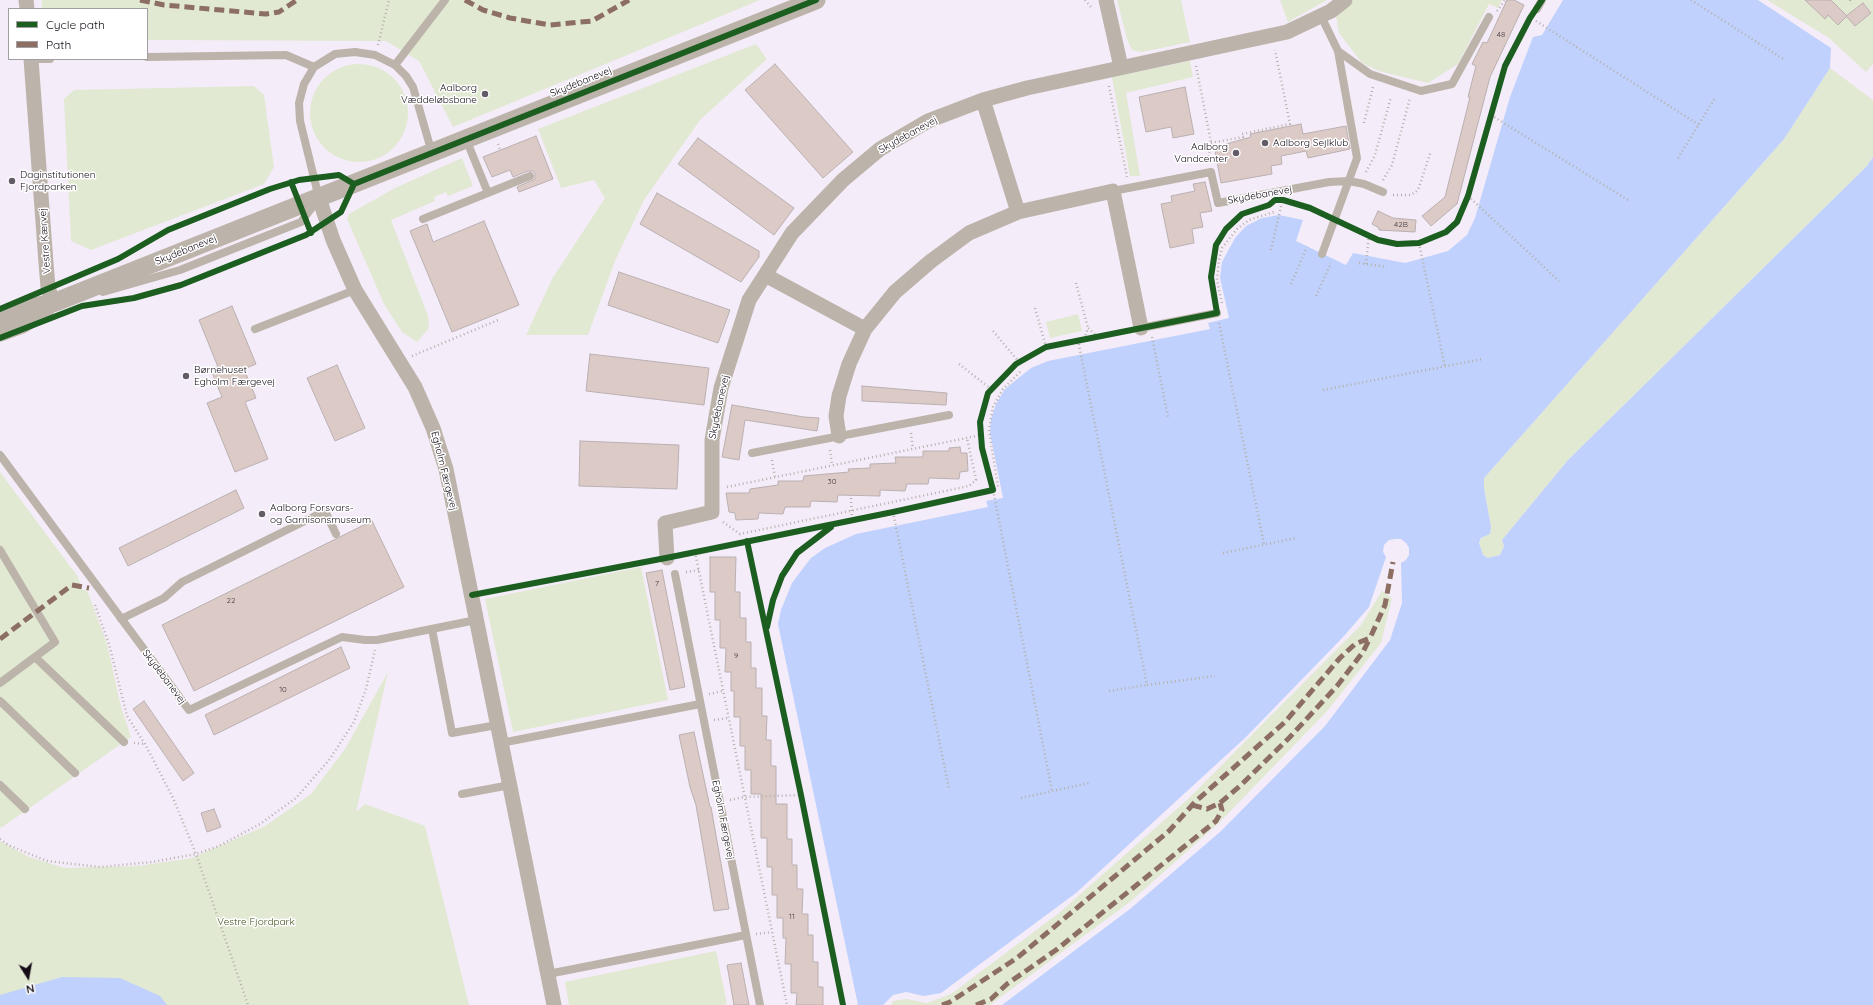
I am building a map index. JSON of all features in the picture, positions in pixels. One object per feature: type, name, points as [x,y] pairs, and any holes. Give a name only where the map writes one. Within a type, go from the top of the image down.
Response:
[{"type":"street","name":"Skydebanevej","points":[[0,317],[17,310],[53,303],[816,0]]},
{"type":"street","points":[[1106,0],[1121,67]]},
{"type":"street","name":"Skydebanevej","points":[[712,512],[712,440],[721,388],[749,300],[792,233],[844,180],[880,149],[928,122],[983,100],[1027,88],[1106,70],[1273,36],[1287,32],[1321,16],[1345,0]]},
{"type":"street","name":"Vestre Kærvej","points":[[31,60],[48,287],[53,303]]},
{"type":"street","points":[[983,100],[1018,212]]},
{"type":"street","points":[[839,436],[836,416],[839,396],[849,364],[865,329],[895,292],[931,261],[969,233],[1018,212],[1114,191],[1146,327]]},
{"type":"street","name":"Egholm Færgevej","points":[[319,198],[333,240],[355,290],[415,387],[433,428],[446,469],[554,1005]]},
{"type":"street","points":[[765,275],[865,329]]},
{"type":"street","name":"Skydebanevej","points":[[0,332],[22,324],[53,303]]},
{"type":"street","points":[[667,558],[665,523],[712,512]]},
{"type":"lane","points":[[395,65],[444,0]]},
{"type":"lane","points":[[1537,9],[1542,0]]},
{"type":"lane","points":[[1321,16],[1338,51],[1357,158],[1322,254]]},
{"type":"lane","points":[[1338,51],[1370,74],[1421,91],[1452,84],[1489,17]]},
{"type":"lane","points":[[319,198],[300,121],[299,103],[304,84],[314,67],[335,54],[355,52],[375,55],[395,65],[406,76],[413,87],[432,153]]},
{"type":"lane","points":[[148,57],[286,55],[314,67]]},
{"type":"lane","points":[[466,139],[488,194]]},
{"type":"lane","points":[[1114,191],[1211,172]]},
{"type":"lane","name":"Skydebanevej","points":[[1211,172],[1218,203],[1329,182],[1349,182],[1361,184],[1381,191]]},
{"type":"lane","points":[[423,219],[530,176]]},
{"type":"lane","points":[[255,329],[355,290]]},
{"type":"lane","points":[[1146,327],[1217,315]]},
{"type":"lane","points":[[752,453],[949,415]]},
{"type":"lane","name":"Skydebanevej","points":[[0,455],[189,710],[342,637],[377,640],[476,620]]},
{"type":"lane","points":[[121,619],[164,598],[182,582],[325,511],[336,534]]},
{"type":"lane","points":[[0,550],[55,642],[0,683]]},
{"type":"lane","name":"Egholm Færgevej","points":[[675,574],[760,1005]]},
{"type":"lane","points":[[432,629],[452,733],[497,725]]},
{"type":"lane","points":[[35,657],[124,742]]},
{"type":"lane","points":[[0,701],[75,773]]},
{"type":"lane","points":[[501,743],[700,704]]},
{"type":"lane","points":[[0,785],[25,809]]},
{"type":"lane","points":[[462,794],[510,785]]},
{"type":"lane","points":[[548,974],[746,935]]},
{"type":"path","points":[[375,55],[389,0]]},
{"type":"path","points":[[1691,0],[1785,60]]},
{"type":"path","points":[[1850,0],[1851,4]]},
{"type":"path","points":[[1530,18],[1699,125]]},
{"type":"path","points":[[1212,143],[1243,137],[1242,134],[1290,124],[1273,36]]},
{"type":"path","points":[[1193,53],[1212,143],[1212,147],[1208,155],[1211,172]]},
{"type":"path","points":[[1106,70],[1130,188]]},
{"type":"path","points":[[1362,128],[1376,76]]},
{"type":"path","points":[[1412,88],[1392,165],[1381,191],[1404,196],[1415,193],[1421,186],[1431,151]]},
{"type":"path","points":[[1361,184],[1374,155],[1391,97]]},
{"type":"path","points":[[1678,158],[1715,98]]},
{"type":"path","points":[[1491,115],[1628,200]]},
{"type":"path","points":[[1468,196],[1559,281]]},
{"type":"path","points":[[1271,250],[1283,200]]},
{"type":"path","points":[[1264,544],[1217,315],[1224,315],[1217,280],[1222,248],[1237,229],[1249,220],[1274,212]]},
{"type":"path","points":[[1366,264],[1369,235]]},
{"type":"path","points":[[1419,243],[1445,367]]},
{"type":"path","points":[[1290,284],[1307,247]]},
{"type":"path","points":[[1316,296],[1333,259]]},
{"type":"path","points":[[1359,263],[1387,266]]},
{"type":"path","points":[[1076,283],[1088,328],[1096,336]]},
{"type":"path","points":[[1035,308],[1046,347]]},
{"type":"path","points":[[398,361],[498,320]]},
{"type":"path","points":[[1146,327],[1168,417]]},
{"type":"path","points":[[1084,339],[1088,328]]},
{"type":"path","points":[[993,331],[1019,362]]},
{"type":"path","points":[[1078,340],[1147,685]]},
{"type":"path","points":[[1323,390],[1483,359]]},
{"type":"path","points":[[959,364],[992,389]]},
{"type":"path","points":[[1020,372],[999,395],[993,407],[988,430],[998,487],[993,490],[1052,791]]},
{"type":"path","points":[[712,490],[981,435]]},
{"type":"path","points":[[712,512],[740,534],[969,486],[976,480],[967,438]]},
{"type":"path","points":[[770,450],[775,477]]},
{"type":"path","points":[[851,498],[852,521]]},
{"type":"path","points":[[893,512],[949,789]]},
{"type":"path","points":[[1223,553],[1297,538]]},
{"type":"path","points":[[695,552],[787,1005]]},
{"type":"path","points":[[94,602],[109,644],[127,716],[173,798],[196,854],[248,1005]]},
{"type":"path","points":[[0,839],[8,845],[47,861],[100,867],[152,862],[196,854],[219,846],[260,824],[296,798],[319,771],[354,722],[366,689],[377,640]]},
{"type":"path","points":[[1109,691],[1215,676]]},
{"type":"path","points":[[1021,798],[1089,783]]},
{"type":"path","points":[[799,788],[802,803]]},
{"type":"path","points":[[719,802],[744,797],[801,795]]},
{"type":"green space","name":"Aalborg Væddeløbsbane","points":[[42,0],[760,0],[453,127],[419,61],[386,41],[148,40],[148,8],[42,8]]},
{"type":"green space","points":[[1117,0],[1181,0],[1190,42],[1142,52],[1132,50],[1127,39]]},
{"type":"green space","points":[[1280,0],[1327,0],[1288,22]]},
{"type":"green space","points":[[1354,0],[1502,0],[1498,8],[1489,4],[1458,64],[1428,83],[1379,71],[1362,63],[1339,33],[1336,16]]},
{"type":"green space","points":[[1767,0],[1873,0],[1873,64],[1866,72],[1829,38]]},
{"type":"green space","points":[[756,44],[767,59],[700,120],[644,200],[615,261],[588,335],[526,335],[552,279],[605,198],[594,180],[561,188],[538,129]]},
{"type":"green space","points":[[1190,61],[1193,77],[1126,93],[1140,176],[1130,176],[1112,77]]},
{"type":"green space","points":[[359,64],[378,68],[394,78],[404,94],[408,113],[404,132],[394,148],[378,158],[359,162],[340,158],[324,148],[314,132],[310,113],[314,94],[324,78],[340,68]]},
{"type":"green space","points":[[1830,68],[1873,100],[1873,157],[1867,166],[1568,460],[1502,540],[1504,546],[1500,555],[1488,558],[1483,555],[1479,543],[1491,527],[1484,488],[1484,478],[1784,139]]},
{"type":"green space","points":[[254,86],[264,95],[274,167],[264,184],[91,250],[71,241],[64,99],[74,90]]},
{"type":"green space","points":[[462,158],[473,186],[448,196],[446,192],[434,197],[435,201],[391,220],[428,316],[429,328],[417,342],[402,332],[384,304],[347,219],[349,214],[395,188]]},
{"type":"green space","points":[[1078,314],[1082,331],[1050,338],[1046,322]]},
{"type":"green space","points":[[0,472],[78,577],[82,590],[87,590],[107,644],[121,707],[131,737],[1,828],[0,826]]},
{"type":"green space","points":[[641,567],[668,700],[513,732],[485,599]]},
{"type":"green space","points":[[1382,591],[1392,598],[1381,643],[1328,710],[1219,823],[1130,902],[990,1005],[891,1005],[893,1001],[907,999],[927,1003],[951,994],[1059,913],[1187,800],[1361,625]]},
{"type":"green space","name":"Vestre Fjordpark","points":[[388,672],[356,812],[365,804],[425,826],[469,1005],[0,1005],[0,841],[29,857],[65,868],[138,866],[192,858],[265,826],[311,794],[345,749]]},
{"type":"green space","points":[[716,951],[727,1004],[569,1005],[565,982]]},
{"type":"water","points":[[1563,0],[1758,0],[1831,48],[1830,68],[1784,139],[1484,478],[1484,488],[1491,527],[1490,534],[1481,538],[1479,543],[1483,555],[1488,558],[1500,555],[1504,546],[1502,540],[1568,460],[1867,166],[1873,157],[1873,1005],[1002,1005],[1130,909],[1220,832],[1325,726],[1390,640],[1402,603],[1401,563],[1406,560],[1409,555],[1409,548],[1406,543],[1401,539],[1395,539],[1389,540],[1384,545],[1383,552],[1386,557],[1369,607],[1344,636],[1246,737],[1076,893],[941,993],[924,996],[906,992],[893,995],[883,1005],[858,1005],[778,624],[781,610],[792,583],[811,558],[825,548],[856,534],[988,507],[986,501],[1003,498],[990,433],[991,419],[996,404],[1005,389],[1031,368],[1048,361],[1210,329],[1208,323],[1229,318],[1220,278],[1222,262],[1235,238],[1246,226],[1262,218],[1279,215],[1303,220],[1296,241],[1346,265],[1353,253],[1405,263],[1448,251],[1467,235],[1475,218],[1510,97],[1533,37],[1542,35]]},
{"type":"water","points":[[62,977],[120,978],[160,996],[167,1005],[0,1005],[0,995]]},
{"type":"building","points":[[1507,0],[1514,0],[1524,5],[1490,77],[1457,204],[1431,226],[1422,216],[1445,197],[1470,97],[1468,97],[1476,66],[1472,64],[1483,42],[1487,43]]},
{"type":"building","points":[[1805,0],[1831,0],[1847,16],[1838,25],[1828,15],[1825,19]]},
{"type":"building","points":[[1863,3],[1871,13],[1855,26],[1846,16]]},
{"type":"building","points":[[775,64],[853,152],[823,178],[745,90]]},
{"type":"building","points":[[1185,87],[1194,134],[1173,138],[1171,127],[1146,132],[1139,97]]},
{"type":"building","points":[[1301,124],[1303,134],[1346,126],[1350,149],[1308,158],[1306,151],[1281,156],[1282,164],[1271,166],[1272,174],[1221,183],[1215,151],[1227,149],[1226,144],[1251,137],[1250,134]]},
{"type":"building","points":[[536,136],[553,179],[519,192],[517,187],[535,179],[535,174],[533,171],[528,171],[513,177],[510,170],[492,177],[483,157]]},
{"type":"building","points":[[698,138],[794,208],[774,235],[678,164]]},
{"type":"building","points":[[1205,182],[1212,211],[1200,213],[1203,227],[1192,229],[1194,243],[1170,248],[1161,204],[1172,202],[1171,196],[1195,191],[1193,184]]},
{"type":"building","points":[[657,193],[759,251],[759,257],[741,282],[640,224]]},
{"type":"building","points":[[1378,211],[1393,218],[1416,220],[1415,232],[1379,230],[1379,228],[1372,224]]},
{"type":"building","points":[[484,221],[519,305],[452,332],[410,231],[427,224],[433,242]]},
{"type":"building","points":[[619,272],[730,310],[718,343],[608,305]]},
{"type":"building","points":[[232,306],[256,364],[244,369],[256,398],[245,402],[268,459],[235,472],[207,403],[222,397],[211,370],[218,367],[199,320]]},
{"type":"building","points":[[590,354],[709,368],[704,405],[586,391]]},
{"type":"building","points":[[337,365],[365,428],[335,441],[307,378]]},
{"type":"building","points":[[862,386],[947,393],[946,405],[862,401]]},
{"type":"building","points":[[732,405],[804,417],[819,418],[817,431],[745,420],[739,460],[722,457]]},
{"type":"building","points":[[580,441],[679,445],[677,489],[579,486]]},
{"type":"building","points":[[960,447],[961,453],[967,453],[968,471],[960,472],[959,479],[929,478],[928,484],[907,484],[905,491],[880,490],[880,496],[838,495],[837,502],[811,501],[810,507],[785,507],[783,514],[759,513],[758,519],[736,520],[735,513],[729,512],[726,493],[749,493],[750,489],[778,485],[778,481],[803,481],[804,476],[849,472],[848,469],[870,468],[870,464],[896,463],[895,457],[923,457],[923,451],[949,451],[949,448]]},
{"type":"building","points":[[236,490],[244,508],[128,566],[119,548]]},
{"type":"building","points":[[372,521],[404,587],[194,691],[162,625]]},
{"type":"building","points":[[710,557],[736,557],[735,592],[740,592],[740,618],[746,618],[746,642],[751,642],[751,668],[756,668],[756,688],[762,688],[762,716],[767,716],[766,740],[771,740],[771,766],[776,766],[776,804],[787,804],[787,839],[792,839],[792,865],[797,865],[797,889],[803,889],[802,914],[808,914],[808,935],[813,935],[813,962],[818,962],[818,987],[823,987],[823,1005],[796,1005],[797,993],[791,993],[791,964],[785,964],[786,938],[783,938],[783,918],[777,918],[777,895],[772,895],[772,867],[767,867],[767,838],[761,838],[761,794],[751,794],[751,770],[745,770],[745,746],[740,746],[740,717],[734,717],[734,691],[731,691],[731,672],[725,672],[726,648],[720,648],[720,620],[715,620],[715,592],[710,592]]},
{"type":"building","points":[[662,570],[685,687],[670,690],[646,573]]},
{"type":"building","points":[[341,647],[350,668],[214,735],[205,715]]},
{"type":"building","points":[[144,701],[194,773],[183,781],[133,709]]},
{"type":"building","points":[[694,732],[711,807],[729,909],[714,911],[696,805],[690,787],[679,735]]},
{"type":"building","points":[[214,809],[221,827],[207,832],[201,813]]},
{"type":"building","points":[[741,963],[749,1005],[734,1005],[727,965]]},
{"type":"marked path","points":[[140,0],[164,5],[266,14],[279,12],[297,0]]},
{"type":"marked path","points":[[465,0],[483,10],[510,18],[550,25],[592,21],[629,0]]},
{"type":"marked path","points":[[942,1005],[950,1002],[1017,958],[1169,831],[1195,802],[1285,722],[1340,658],[1355,644],[1370,638],[1385,605],[1393,562]]},
{"type":"marked path","points":[[0,639],[72,585],[89,588]]},
{"type":"marked path","points":[[1192,805],[1207,809],[1220,803],[1240,786],[1289,738],[1337,686],[1363,652],[1370,638]]},
{"type":"marked path","points":[[976,1005],[991,999],[1007,984],[1056,950],[1216,821],[1222,810],[1220,803]]},
{"type":"cycle path","points":[[354,184],[816,0]]},
{"type":"cycle path","points":[[472,595],[671,557],[993,490],[982,448],[980,422],[988,393],[1016,364],[1046,347],[1217,313],[1211,277],[1216,245],[1226,229],[1242,214],[1269,205],[1275,200],[1283,200],[1310,208],[1378,240],[1397,244],[1419,243],[1446,232],[1457,222],[1468,196],[1505,66],[1530,18],[1542,0]]},
{"type":"cycle path","points":[[0,309],[118,259],[168,230],[270,189],[299,180],[339,175],[354,184]]},
{"type":"cycle path","points":[[291,182],[311,233]]},
{"type":"cycle path","points":[[0,338],[82,306],[134,298],[181,285],[306,235],[341,212],[354,184]]},
{"type":"cycle path","points":[[767,627],[773,600],[782,576],[797,553],[831,527]]},
{"type":"cycle path","points":[[747,541],[801,795],[843,1005]]},
{"type":"place","name":"Aalborg Væddeløbsbane","points":[[485,94]]},
{"type":"place","name":"Aalborg Sejlklub","points":[[1265,143]]},
{"type":"place","name":"Aalborg Vandcenter","points":[[1236,153]]},
{"type":"place","name":"Daginstitutionen Fjordparken","points":[[12,181]]},
{"type":"place","name":"Børnehuset Egholm Færgevej","points":[[186,376]]},
{"type":"place","name":"Aalborg Forsvars- og Garnisonsmuseum","points":[[262,514]]}]
